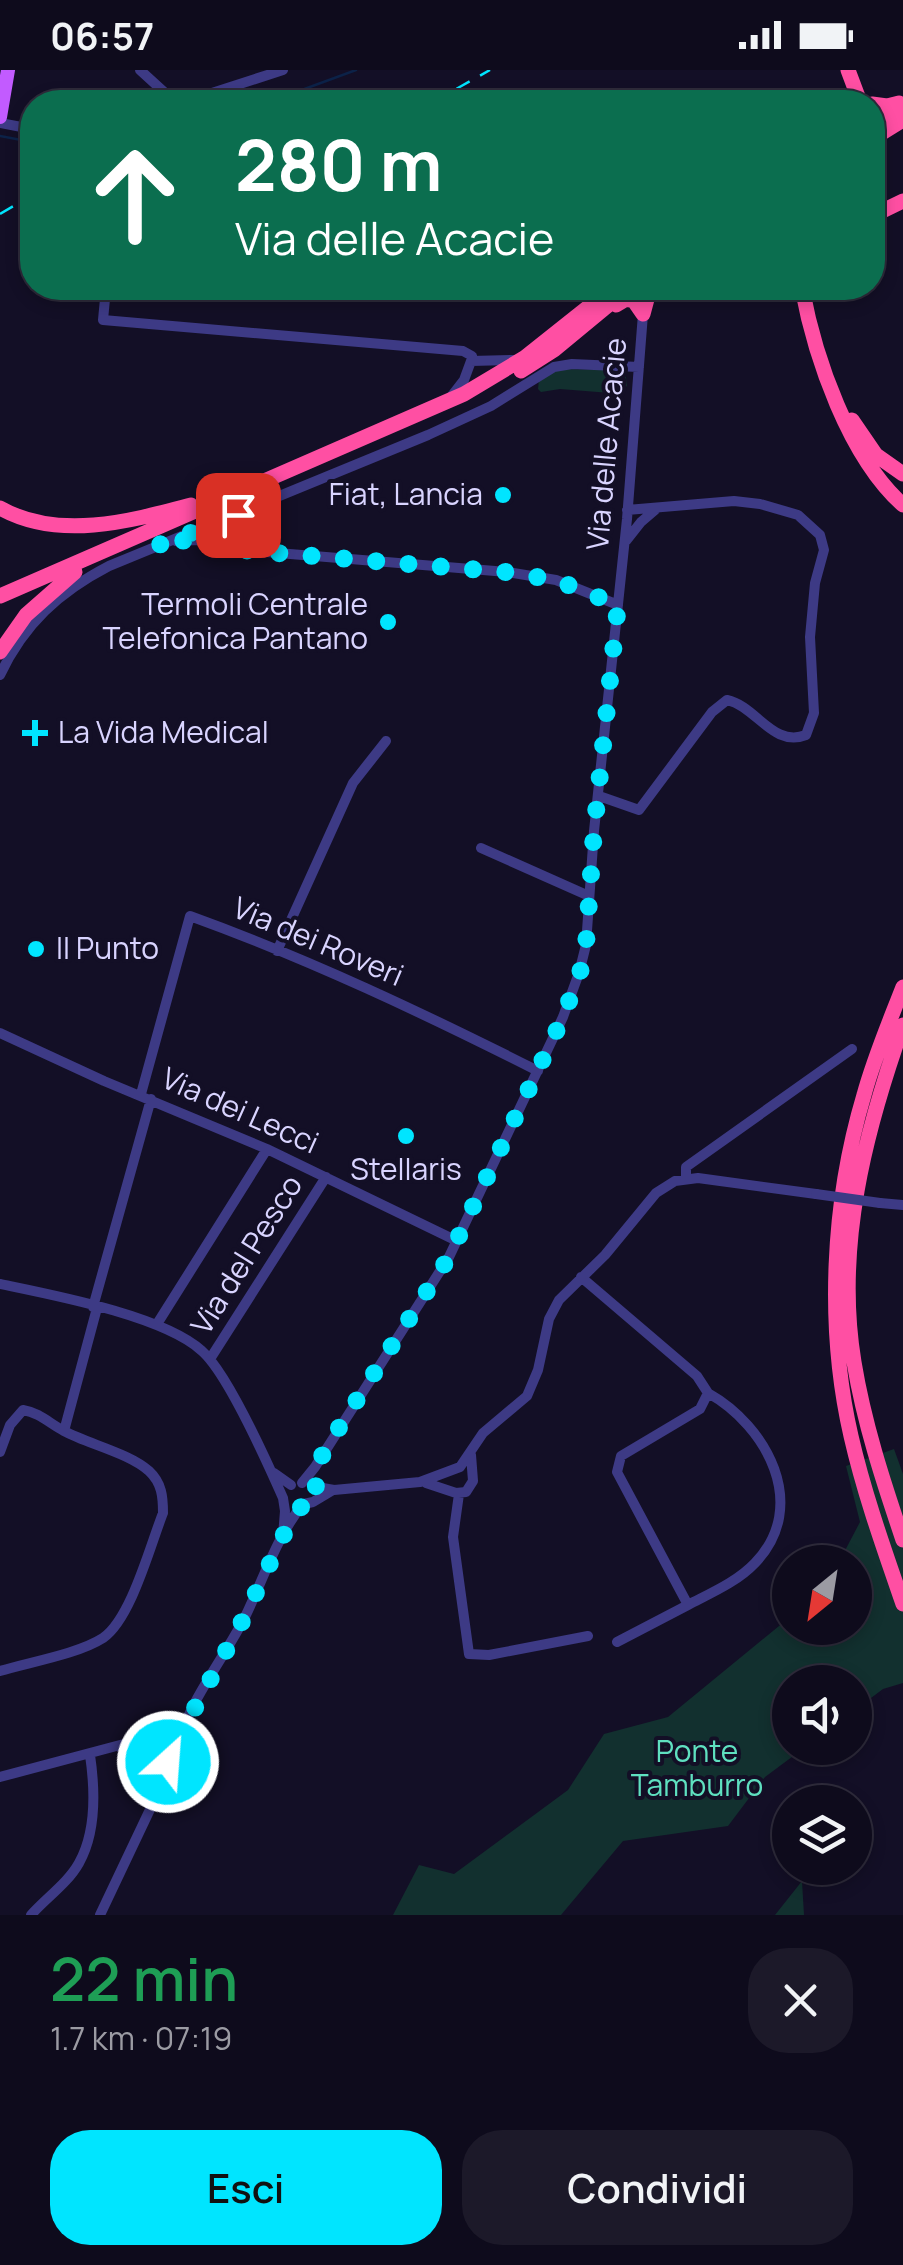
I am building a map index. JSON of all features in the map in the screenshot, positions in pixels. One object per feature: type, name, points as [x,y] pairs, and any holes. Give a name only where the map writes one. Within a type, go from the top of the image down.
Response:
[{"type":"highway","points":[[0,596],[446,403],[524,358],[597,300]]},
{"type":"highway","points":[[0,641],[72,573],[469,402],[554,350],[615,300]]},
{"type":"highway","points":[[592,320],[624,300]]},
{"type":"highway","points":[[628,300],[640,306],[643,314]]},
{"type":"highway","points":[[643,314],[647,300]]},
{"type":"highway","points":[[810,300],[847,418],[872,473],[903,504]]},
{"type":"highway","points":[[847,418],[876,461],[903,482]]},
{"type":"highway","points":[[847,418],[876,455],[903,474]]},
{"type":"highway","points":[[0,508],[34,522],[80,526],[114,522],[236,492]]},
{"type":"highway","points":[[0,524],[34,522]]},
{"type":"highway","points":[[50,575],[97,560]]},
{"type":"highway","points":[[0,652],[14,629]]},
{"type":"highway","points":[[903,987],[864,1095],[853,1139],[840,1230],[838,1298],[840,1372],[850,1433],[903,1604]]},
{"type":"highway","points":[[903,1024],[865,1140],[849,1285],[853,1360],[875,1457],[903,1540]]},
{"type":"main road","points":[[0,117],[8,70]]},
{"type":"street","points":[[140,70],[162,90]]},
{"type":"street","points":[[221,90],[283,70]]},
{"type":"street","points":[[105,300],[103,320],[463,351],[472,356],[471,360],[464,380],[446,403]]},
{"type":"street","name":"Via delle Acacie","points":[[283,1500],[285,1488],[316,1467],[433,1284],[538,1071],[580,973],[586,945],[643,314]]},
{"type":"street","points":[[471,360],[524,358]]},
{"type":"street","points":[[0,675],[27,628],[63,594],[108,566],[428,435],[491,406],[554,368],[572,364],[639,367]]},
{"type":"street","points":[[598,796],[638,810],[712,712],[727,700],[737,702],[779,736],[806,736],[814,712],[810,637],[815,583],[824,550],[820,535],[798,514],[760,504],[734,501],[656,510],[627,508]]},
{"type":"street","points":[[627,508],[641,522]]},
{"type":"street","points":[[624,545],[656,510]]},
{"type":"street","points":[[156,546],[186,540],[229,549],[506,572],[556,580],[618,605]]},
{"type":"street","points":[[277,951],[352,783],[386,741]]},
{"type":"street","points":[[481,848],[589,896]]},
{"type":"street","name":"Via dei Roveri","points":[[146,1096],[190,916],[459,1032],[538,1071]]},
{"type":"street","name":"Via dei Lecci","points":[[0,1033],[267,1149],[457,1241]]},
{"type":"street","points":[[686,1178],[686,1167],[852,1050]]},
{"type":"street","points":[[64,1431],[146,1096]]},
{"type":"street","points":[[157,1324],[267,1149]]},
{"type":"street","name":"Via del Pesco","points":[[210,1360],[326,1177]]},
{"type":"street","points":[[420,1482],[454,1492],[472,1486],[465,1469],[470,1454],[483,1433],[527,1396],[536,1378],[553,1309],[605,1255],[656,1193],[686,1178],[903,1205]]},
{"type":"street","points":[[581,1277],[697,1376],[708,1393],[744,1420],[769,1451],[777,1471],[779,1514],[774,1532],[755,1564],[730,1582],[617,1642]]},
{"type":"street","points":[[0,1284],[157,1324],[183,1336],[210,1360],[283,1500],[283,1536]]},
{"type":"street","points":[[688,1604],[617,1472],[622,1456],[700,1409],[708,1393]]},
{"type":"street","points":[[0,1452],[10,1425],[22,1410],[36,1412],[64,1431],[146,1468],[161,1488],[162,1513],[122,1617],[110,1632],[92,1644],[0,1671]]},
{"type":"street","name":"Via delle Acacie","points":[[316,1467],[316,1489]]},
{"type":"street","points":[[270,1469],[296,1484],[334,1490],[420,1482],[465,1469]]},
{"type":"street","points":[[448,1474],[454,1492],[453,1537],[468,1654],[489,1655],[588,1636]]},
{"type":"street","points":[[283,1500],[292,1507],[314,1502],[316,1489]]},
{"type":"street","points":[[163,1784],[151,1746],[190,1717],[303,1504]]},
{"type":"street","points":[[0,1777],[169,1735]]},
{"type":"street","points":[[100,1915],[173,1760],[181,1752],[169,1735]]},
{"type":"street","points":[[120,1746],[173,1760]]},
{"type":"street","points":[[31,1915],[79,1864],[90,1833],[95,1786],[90,1755]]},
{"type":"green space","points":[[559,369],[625,370],[627,385],[623,394],[560,389],[541,392],[539,380]]},
{"type":"green space","name":"Ponte Tamburro","points":[[894,1449],[903,1474],[903,1683],[872,1697],[872,1665],[772,1665],[772,1765],[781,1765],[765,1777],[728,1826],[623,1841],[561,1915],[393,1915],[419,1865],[454,1874],[568,1790],[604,1734],[668,1717],[772,1632],[772,1645],[872,1645],[872,1545],[848,1545],[860,1522],[846,1466]]},
{"type":"green space","name":"Ponte Tamburro","points":[[799,1885],[802,1885],[804,1915],[775,1915]]},
{"type":"waterway","points":[[302,90],[356,70]]},
{"type":"waterway","points":[[0,136],[20,140]]},
{"type":"railway","points":[[454,90],[490,70]]},
{"type":"railway","points":[[0,214],[20,202]]},
{"type":"place","name":"Fiat, Lancia","points":[[503,495]]},
{"type":"place","name":"Termoli Centrale Telefonica Pantano","points":[[388,622]]},
{"type":"place","name":"La Vida Medical","points":[[35,733]]},
{"type":"place","name":"Il Punto","points":[[36,949]]},
{"type":"place","name":"Stellaris","points":[[406,1136]]},
{"type":"route","points":[[168,1762],[180,1754],[179,1739],[297,1511],[318,1497],[314,1477],[324,1451],[449,1257],[563,1017],[586,945],[618,605],[556,580],[506,572],[229,549],[199,540],[156,546],[238,515]]}]
